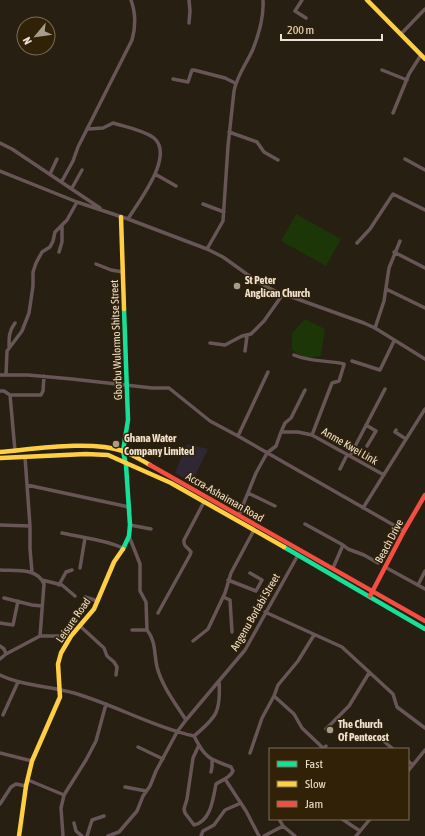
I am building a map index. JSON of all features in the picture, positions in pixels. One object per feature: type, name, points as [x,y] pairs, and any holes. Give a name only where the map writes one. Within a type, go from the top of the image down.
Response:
[{"type":"main road","points":[[367,0],[425,59]]},
{"type":"main road","name":"Gborbu Wulormo Shitse Street","points":[[121,217],[128,420],[122,445],[126,462]]},
{"type":"main road","name":"Accra-Ashaiman Road","points":[[0,452],[73,446],[106,447],[123,451],[173,477],[425,621]]},
{"type":"main road","name":"Accra-Ashaiman Road","points":[[0,458],[86,454],[108,456],[126,462],[171,483],[370,596],[425,629]]},
{"type":"main road","name":"Leisure Road","points":[[19,836],[26,786],[32,760],[60,697],[58,664],[61,653],[71,636],[94,609],[114,562],[129,536],[130,525],[126,462]]},
{"type":"main road","name":"Beach Drive","points":[[370,596],[404,531],[425,495]]},
{"type":"street","points":[[62,181],[132,40],[135,19],[131,0]]},
{"type":"street","points":[[189,0],[189,23]]},
{"type":"street","points":[[207,249],[221,225],[224,212],[229,132],[235,84],[253,48],[263,13],[263,0]]},
{"type":"street","points":[[302,0],[295,11],[306,18]]},
{"type":"street","points":[[401,34],[425,9]]},
{"type":"street","points":[[393,113],[407,80],[421,55]]},
{"type":"street","points":[[173,79],[188,82],[192,70],[194,70],[225,78],[235,84]]},
{"type":"street","points":[[382,70],[407,80]]},
{"type":"street","points":[[88,129],[104,128],[113,123],[148,134],[154,138],[158,144],[161,154],[155,174],[128,219]]},
{"type":"street","points":[[229,132],[257,142],[264,152],[278,160]]},
{"type":"street","points":[[0,143],[62,181],[104,210]]},
{"type":"street","points":[[50,174],[58,159]]},
{"type":"street","points":[[405,159],[425,170]]},
{"type":"street","points":[[72,188],[82,170]]},
{"type":"street","points":[[0,171],[77,202],[104,210],[224,256],[258,282],[283,294],[375,328],[425,359]]},
{"type":"street","points":[[155,174],[176,186]]},
{"type":"street","points":[[357,243],[370,229],[393,194],[425,210]]},
{"type":"street","points":[[6,375],[7,351],[22,331],[29,312],[33,286],[33,272],[36,263],[42,252],[50,247],[55,232],[67,220],[77,202]]},
{"type":"street","points":[[203,204],[224,212]]},
{"type":"street","points":[[59,252],[62,242],[62,225]]},
{"type":"street","points":[[375,328],[384,301],[389,268],[394,252],[400,241]]},
{"type":"street","points":[[394,252],[425,268]]},
{"type":"street","points":[[96,264],[111,270],[123,272]]},
{"type":"street","points":[[386,289],[425,308]]},
{"type":"street","points":[[210,343],[225,345],[242,336],[247,336],[264,322],[283,294]]},
{"type":"street","points":[[9,348],[8,335],[15,323]]},
{"type":"street","points":[[245,351],[247,336]]},
{"type":"street","points":[[352,361],[380,370],[394,341]]},
{"type":"street","points":[[294,355],[312,361],[336,362],[344,364],[339,381],[332,383],[312,435]]},
{"type":"street","points":[[238,436],[268,372]]},
{"type":"street","points":[[0,375],[44,376],[172,389],[210,421],[404,531]]},
{"type":"street","points":[[0,390],[10,395],[41,395],[43,391],[44,376]]},
{"type":"street","points":[[340,469],[349,456],[385,389]]},
{"type":"street","points":[[239,515],[256,473],[267,453],[276,446],[285,423],[291,418],[305,390]]},
{"type":"street","points":[[10,395],[15,451]]},
{"type":"street","points":[[363,508],[425,409]]},
{"type":"street","points":[[366,425],[376,431],[367,446]]},
{"type":"street","points":[[396,430],[397,434],[406,439]]},
{"type":"street","name":"Anme Kwei Link","points":[[281,432],[298,432],[312,435],[384,475]]},
{"type":"street","points":[[25,457],[32,572]]},
{"type":"street","points":[[27,485],[129,507]]},
{"type":"street","points":[[248,493],[275,506]]},
{"type":"street","points":[[158,613],[190,555],[191,552],[185,546],[184,540],[204,502]]},
{"type":"street","points":[[305,524],[348,549],[364,555],[378,563]]},
{"type":"street","points":[[0,525],[30,526]]},
{"type":"street","points":[[130,525],[150,530]]},
{"type":"street","points":[[193,641],[208,629],[223,597],[228,580],[254,530]]},
{"type":"street","points":[[62,533],[85,538],[100,539],[123,548]]},
{"type":"street","points":[[129,536],[140,564],[140,591],[146,602],[147,630],[151,635],[157,667],[164,684],[186,720]]},
{"type":"street","points":[[80,568],[85,538]]},
{"type":"street","points":[[333,568],[343,545]]},
{"type":"street","name":"Angenu Borlabi Street","points":[[108,836],[119,832],[135,814],[177,732],[245,650],[298,555]]},
{"type":"street","points":[[385,567],[425,589]]},
{"type":"street","points":[[0,570],[32,572],[42,580],[65,587],[75,596]]},
{"type":"street","points":[[59,585],[66,572],[72,570]]},
{"type":"street","points":[[418,585],[425,571]]},
{"type":"street","points":[[228,580],[256,591],[262,580],[250,573]]},
{"type":"street","points":[[40,636],[44,584],[42,580]]},
{"type":"street","points":[[85,597],[98,602]]},
{"type":"street","points":[[223,597],[230,600],[232,632]]},
{"type":"street","points":[[4,598],[42,606]]},
{"type":"street","points":[[0,623],[13,625],[18,601]]},
{"type":"street","points":[[265,612],[342,647],[349,652],[369,674],[393,694],[397,707],[425,728]]},
{"type":"street","points":[[80,626],[104,648],[107,656],[117,667],[116,675]]},
{"type":"street","points":[[132,630],[147,630]]},
{"type":"street","points":[[250,754],[262,718],[278,685],[298,661],[314,635]]},
{"type":"street","points":[[0,659],[6,654],[40,636],[71,636]]},
{"type":"street","points":[[0,646],[4,649],[6,654]]},
{"type":"street","points":[[326,729],[349,706],[369,674]]},
{"type":"street","points":[[0,675],[18,682],[72,692],[177,732],[194,736],[205,754],[212,760],[233,768],[233,773],[216,784],[211,807],[203,821],[203,831],[201,836]]},
{"type":"street","points":[[194,736],[208,724],[218,711],[220,691],[219,681]]},
{"type":"street","points":[[3,715],[18,682]]},
{"type":"street","points":[[274,696],[294,714],[302,728],[322,747],[324,748],[326,746]]},
{"type":"street","points":[[63,836],[61,808],[64,795],[96,741],[106,704]]},
{"type":"street","points":[[380,738],[392,748]]},
{"type":"street","points":[[199,745],[193,758],[184,811],[194,825],[203,821]]},
{"type":"street","points":[[138,747],[163,759]]},
{"type":"street","points":[[409,770],[425,750]]},
{"type":"street","points":[[0,753],[32,760]]},
{"type":"street","points":[[211,772],[212,760]]},
{"type":"street","points":[[409,762],[413,765]]},
{"type":"street","points":[[225,779],[241,803],[259,836]]},
{"type":"street","points":[[28,780],[64,795]]},
{"type":"street","points":[[0,804],[11,787],[16,784],[26,786]]},
{"type":"street","points":[[125,787],[146,791]]},
{"type":"street","points":[[203,831],[214,825],[225,810],[241,803]]},
{"type":"street","points":[[87,836],[92,820],[104,816]]},
{"type":"street","points":[[280,820],[295,836]]},
{"type":"street","points":[[344,820],[360,831]]},
{"type":"street","points":[[356,836],[369,820]]},
{"type":"street","points":[[74,823],[76,831],[82,836]]},
{"type":"street","points":[[264,836],[284,826]]},
{"type":"shaded area","points":[[187,444],[208,449],[192,482],[175,473]]},
{"type":"green space","points":[[296,214],[341,239],[326,266],[281,241]]},
{"type":"green space","points":[[305,319],[325,329],[321,356],[304,358],[292,350],[292,333]]},
{"type":"traffic: fast","points":[[123,549],[129,536],[130,525],[126,465],[123,451],[128,420],[124,309]]},
{"type":"traffic: fast","points":[[284,547],[425,629]]},
{"type":"traffic: slow","points":[[367,0],[425,59]]},
{"type":"traffic: slow","points":[[121,217],[124,309]]},
{"type":"traffic: slow","points":[[0,452],[46,447],[95,446],[123,451],[150,465]]},
{"type":"traffic: slow","points":[[0,458],[86,454],[108,455],[171,483],[284,547]]},
{"type":"traffic: slow","points":[[19,836],[26,786],[32,761],[60,697],[58,664],[61,653],[71,636],[94,609],[114,562],[123,549]]},
{"type":"traffic: jam","points":[[150,465],[425,621]]},
{"type":"traffic: jam","points":[[370,596],[404,531],[425,495]]},
{"type":"place","name":"St Peter Anglican Church","points":[[237,286]]},
{"type":"place","name":"Ghana Water Company Limited","points":[[116,444]]},
{"type":"place","name":"The Church Of Pentecost","points":[[330,730]]}]
